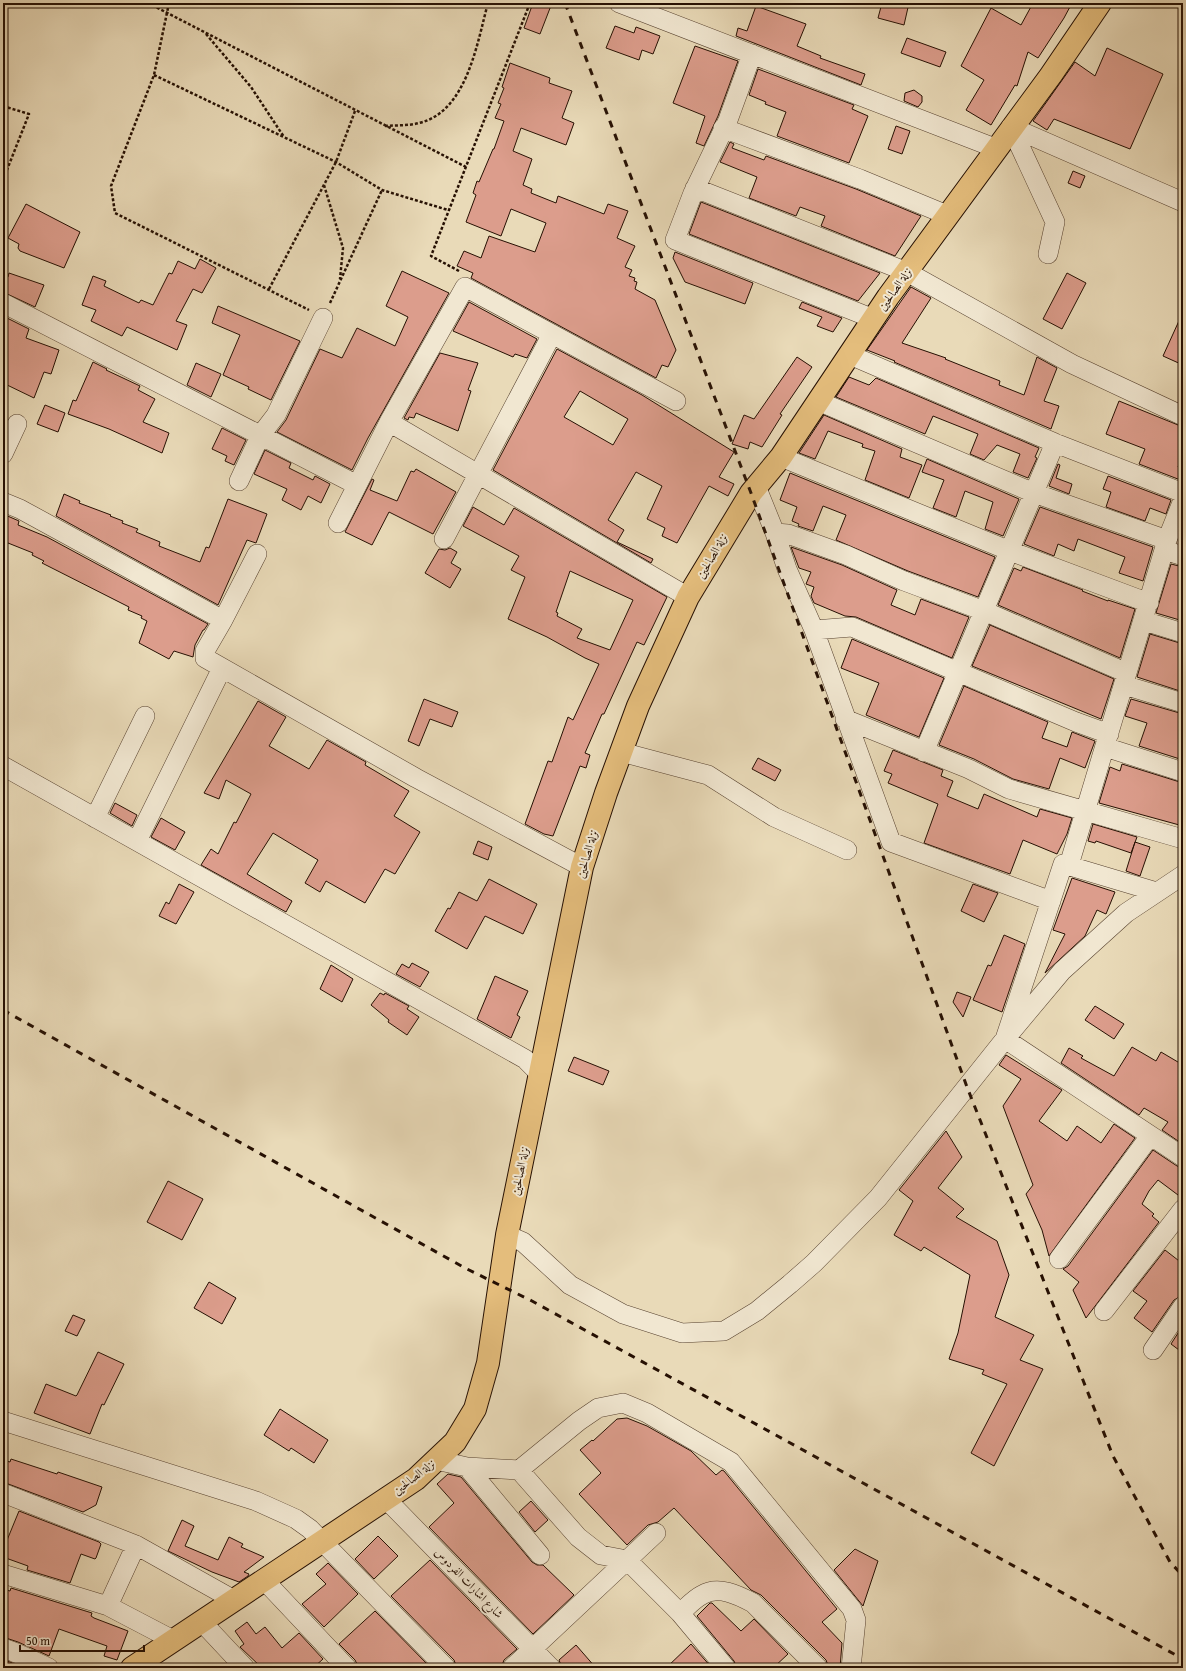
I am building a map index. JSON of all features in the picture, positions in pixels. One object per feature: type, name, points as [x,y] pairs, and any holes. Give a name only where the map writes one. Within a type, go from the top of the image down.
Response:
[{"type":"main road","name":"نزلة الصالحين","points":[[132,1668],[201,1621],[322,1543],[416,1478],[455,1442],[475,1409],[488,1363],[507,1235],[582,867],[638,706],[688,597],[730,525],[756,486],[781,457],[874,319],[947,215],[1050,75],[1100,3]]},
{"type":"street","points":[[619,3],[996,148]]},
{"type":"street","points":[[752,54],[723,128],[695,188],[675,240],[874,319]]},
{"type":"street","points":[[1011,127],[1183,202]]},
{"type":"street","points":[[1011,127],[1055,222],[1048,254]]},
{"type":"street","points":[[723,128],[860,179],[947,215]]},
{"type":"street","points":[[695,188],[907,272],[1072,364],[1183,416]]},
{"type":"street","points":[[338,523],[389,422],[465,287],[676,401]]},
{"type":"street","points":[[3,303],[357,485]]},
{"type":"street","points":[[239,482],[260,436],[276,415],[323,318]]},
{"type":"street","points":[[444,539],[552,334]]},
{"type":"street","points":[[850,355],[1055,443],[1183,493]]},
{"type":"street","points":[[818,401],[1034,493],[1166,545],[1183,556]]},
{"type":"street","points":[[389,422],[688,597]]},
{"type":"street","points":[[3,454],[17,424]]},
{"type":"street","points":[[924,752],[1055,443]]},
{"type":"street","points":[[781,457],[1010,550],[1146,612],[1183,633]]},
{"type":"street","points":[[756,486],[775,533],[786,569],[814,630],[845,719],[891,842],[1051,901]]},
{"type":"street","points":[[1069,865],[1166,545],[1183,500]]},
{"type":"street","points":[[3,502],[20,509],[223,620]]},
{"type":"street","points":[[775,533],[788,534],[846,555],[904,581],[984,611],[1126,679],[1183,703]]},
{"type":"street","points":[[257,554],[204,655],[205,658],[416,778],[582,867]]},
{"type":"street","points":[[814,630],[852,627],[1076,722],[1107,741],[1183,772]]},
{"type":"street","points":[[136,841],[222,668]]},
{"type":"street","points":[[96,818],[145,716]]},
{"type":"street","points":[[845,719],[969,769],[1009,789],[1183,839]]},
{"type":"street","points":[[621,752],[708,775],[774,817],[847,850]]},
{"type":"street","points":[[3,766],[525,1059],[539,1073]]},
{"type":"street","points":[[1005,1039],[1063,864],[1157,892]]},
{"type":"street","points":[[507,1235],[523,1242],[570,1285],[622,1314],[682,1333],[724,1331],[757,1311],[790,1284],[878,1198],[1005,1039],[1062,971],[1126,913],[1183,875]]},
{"type":"street","points":[[1005,1039],[1183,1158]]},
{"type":"street","points":[[1059,1259],[1150,1136]]},
{"type":"street","points":[[1104,1311],[1183,1209]]},
{"type":"street","points":[[1153,1350],[1183,1306]]},
{"type":"street","points":[[436,1460],[467,1467],[519,1470],[579,1421],[598,1408],[623,1403],[647,1413],[731,1462],[852,1609],[856,1620],[851,1668]]},
{"type":"street","points":[[3,1421],[256,1501],[296,1519],[310,1529],[322,1543],[446,1668]]},
{"type":"street","points":[[467,1467],[540,1555]]},
{"type":"street","points":[[519,1470],[578,1537],[601,1555],[627,1560],[680,1613],[726,1668]]},
{"type":"street","points":[[3,1493],[136,1545],[234,1600]]},
{"type":"street","name":"شارع اشارات الفردوس","points":[[386,1499],[551,1668]]},
{"type":"street","points":[[512,1668],[656,1533]]},
{"type":"street","points":[[108,1606],[136,1545]]},
{"type":"street","points":[[3,1574],[108,1606],[173,1640]]},
{"type":"street","points":[[264,1580],[347,1668]]},
{"type":"street","points":[[680,1613],[703,1594],[726,1591],[741,1596],[752,1603],[818,1668]]},
{"type":"street","points":[[201,1621],[246,1668]]},
{"type":"street","points":[[3,1648],[49,1668]]},
{"type":"path","points":[[148,3],[466,167]]},
{"type":"path","points":[[169,3],[154,75],[110,186],[115,213],[323,318],[382,190]]},
{"type":"path","points":[[384,126],[420,123],[440,113],[455,97],[467,76],[488,3]]},
{"type":"path","points":[[465,287],[460,271],[430,256],[530,3]]},
{"type":"path","points":[[205,32],[251,87],[284,137]]},
{"type":"path","points":[[154,75],[336,162],[382,190],[448,210]]},
{"type":"path","points":[[3,106],[29,114],[3,180]]},
{"type":"path","points":[[268,289],[336,162],[356,111]]},
{"type":"path","points":[[324,185],[344,248],[340,281]]},
{"type":"building","points":[[533,3],[552,3],[540,34],[524,28]]},
{"type":"building","points":[[882,3],[909,3],[904,25],[878,18]]},
{"type":"building","points":[[1033,3],[1072,3],[1038,58],[1028,52],[1017,86],[1015,85],[991,125],[966,110],[984,80],[961,66],[991,8],[1021,25]]},
{"type":"building","points":[[756,6],[806,24],[797,46],[821,56],[820,58],[865,74],[861,85],[736,36],[738,28],[747,31]]},
{"type":"building","points":[[615,26],[634,33],[636,27],[660,36],[653,54],[642,50],[639,60],[606,48]]},
{"type":"building","points":[[907,38],[946,52],[940,67],[901,53]]},
{"type":"building","points":[[695,46],[738,61],[718,116],[704,146],[696,143],[705,116],[673,103]]},
{"type":"building","points":[[1107,48],[1163,74],[1130,149],[1054,119],[1047,130],[1033,121],[1075,62],[1095,76]]},
{"type":"building","points":[[510,63],[550,78],[549,83],[572,91],[562,118],[574,123],[566,145],[521,128],[513,151],[532,159],[523,185],[532,189],[531,193],[556,203],[558,196],[604,214],[608,204],[628,211],[617,238],[635,246],[625,267],[632,270],[629,276],[635,278],[634,281],[637,282],[635,289],[655,300],[676,350],[668,367],[662,365],[656,378],[471,278],[473,273],[457,266],[464,251],[481,258],[489,236],[535,252],[546,223],[511,209],[501,236],[466,222],[476,195],[473,193],[477,181],[479,182],[494,149],[504,121],[495,118],[501,104],[498,103],[504,88],[502,87]]},
{"type":"building","points":[[758,69],[854,105],[852,109],[868,116],[849,163],[777,136],[786,112],[765,104],[766,102],[749,95]]},
{"type":"building","points":[[914,90],[922,96],[922,102],[918,107],[904,101],[905,93]]},
{"type":"building","points":[[896,126],[910,131],[902,154],[888,149]]},
{"type":"building","points":[[730,142],[734,144],[732,148],[764,160],[766,156],[856,189],[921,216],[895,256],[821,226],[825,216],[800,207],[796,216],[749,198],[757,177],[720,162]]},
{"type":"building","points":[[1073,171],[1085,176],[1080,188],[1068,183]]},
{"type":"building","points":[[701,202],[880,273],[858,301],[689,234]]},
{"type":"building","points":[[26,204],[80,232],[64,268],[20,251],[18,248],[19,244],[8,238]]},
{"type":"building","points":[[675,252],[753,283],[745,304],[685,282],[673,258]]},
{"type":"building","points":[[200,259],[216,268],[202,293],[193,289],[176,321],[187,325],[177,350],[127,327],[122,336],[91,321],[96,310],[82,305],[93,276],[106,281],[104,286],[139,303],[141,300],[153,305],[169,273],[172,274],[178,261],[195,269]]},
{"type":"building","points":[[402,271],[449,293],[368,438],[352,470],[277,432],[286,420],[320,349],[342,358],[357,328],[395,346],[408,317],[386,306]]},
{"type":"building","points":[[9,273],[44,285],[35,307],[3,292],[3,275],[8,277]]},
{"type":"building","points":[[1067,273],[1086,283],[1062,329],[1043,319]]},
{"type":"building","points":[[911,287],[931,298],[902,343],[946,358],[945,359],[1000,381],[999,385],[1024,395],[1037,357],[1057,368],[1044,401],[1059,406],[1051,429],[867,350]]},
{"type":"building","points":[[469,302],[537,339],[527,358],[515,354],[513,357],[453,331]]},
{"type":"building","points":[[802,302],[842,318],[833,332],[817,326],[822,317],[799,308]]},
{"type":"building","points":[[218,306],[300,341],[271,400],[248,389],[249,387],[223,375],[240,335],[212,323]]},
{"type":"building","points":[[1183,312],[1183,365],[1163,356]]},
{"type":"building","points":[[5,317],[29,329],[26,338],[59,350],[51,374],[44,372],[34,398],[3,383],[3,322]]},
{"type":"building","points":[[557,349],[642,395],[734,452],[719,477],[734,484],[728,496],[709,486],[677,543],[662,536],[665,528],[647,519],[662,486],[636,472],[608,520],[624,530],[617,542],[653,559],[651,563],[493,470]],"holes":[[[580,391],[628,419],[613,445],[564,417]]]},
{"type":"building","points":[[440,353],[478,363],[468,390],[471,391],[458,431],[416,413],[414,418],[409,417],[408,420],[404,418]]},
{"type":"building","points":[[797,357],[812,367],[780,414],[782,415],[762,447],[750,442],[748,449],[732,444],[744,415],[754,419]]},
{"type":"building","points":[[93,362],[107,369],[106,370],[140,386],[138,390],[155,399],[143,422],[169,433],[162,453],[109,429],[68,414],[73,400],[76,401]]},
{"type":"building","points":[[196,363],[221,374],[211,397],[187,385]]},
{"type":"building","points":[[849,377],[869,385],[876,378],[1039,448],[1035,457],[1037,458],[1028,478],[1013,472],[1020,454],[997,445],[984,460],[970,454],[978,434],[933,416],[925,434],[836,397]]},
{"type":"building","points":[[1119,401],[1183,427],[1183,455],[1178,467],[1183,469],[1183,481],[1139,464],[1145,449],[1106,434]]},
{"type":"building","points":[[45,405],[65,413],[58,432],[37,424]]},
{"type":"building","points":[[824,415],[902,449],[900,457],[922,465],[909,498],[865,480],[875,451],[862,447],[863,444],[828,431],[815,459],[799,453]]},
{"type":"building","points":[[222,428],[246,440],[234,465],[225,461],[227,456],[212,449]]},
{"type":"building","points":[[265,450],[291,463],[289,468],[313,480],[315,476],[330,484],[321,503],[308,496],[301,510],[282,500],[287,489],[254,474]]},
{"type":"building","points":[[927,459],[1019,499],[1003,536],[985,529],[993,502],[965,491],[956,517],[933,508],[944,480],[922,472]]},
{"type":"building","points":[[1058,464],[1060,465],[1056,478],[1072,484],[1069,494],[1049,486]]},
{"type":"building","points":[[416,469],[456,492],[433,534],[389,512],[372,545],[345,532],[372,479],[374,480],[370,490],[397,501],[411,471],[414,472]]},
{"type":"building","points":[[790,473],[995,557],[978,597],[908,571],[836,540],[846,515],[823,506],[813,531],[798,526],[799,524],[792,521],[797,507],[780,500]]},
{"type":"building","points":[[1108,476],[1171,500],[1166,514],[1150,508],[1145,521],[1106,507],[1111,492],[1103,489]]},
{"type":"building","points":[[64,494],[80,501],[79,503],[111,515],[110,516],[123,521],[122,523],[138,529],[136,532],[160,542],[159,546],[200,562],[206,547],[209,548],[228,499],[267,514],[256,543],[247,540],[218,605],[56,516]]},
{"type":"building","points":[[473,507],[504,525],[514,508],[667,597],[644,645],[637,642],[604,714],[602,714],[585,753],[590,755],[586,768],[580,766],[553,836],[544,834],[525,824],[548,761],[552,762],[568,717],[573,720],[599,664],[508,619],[525,577],[511,570],[519,556],[463,526]],"holes":[[[570,571],[633,600],[610,650],[577,638],[582,629],[557,616],[558,613],[556,612]]]},
{"type":"building","points":[[1040,507],[1153,547],[1143,581],[1119,573],[1125,557],[1078,539],[1074,551],[1058,544],[1054,556],[1024,544]]},
{"type":"building","points":[[3,514],[19,521],[18,525],[47,537],[208,624],[195,645],[193,657],[174,651],[169,659],[139,643],[147,621],[141,618],[142,616],[128,610],[129,607],[42,563],[44,561],[32,555],[33,553],[3,541]]},
{"type":"building","points":[[791,547],[842,565],[897,590],[891,605],[915,615],[921,599],[969,617],[952,658],[856,617],[845,616],[814,603],[811,596],[814,587],[806,584],[811,572],[799,568]]},
{"type":"building","points":[[450,548],[457,552],[451,563],[461,569],[450,588],[425,573],[439,549],[445,550]]},
{"type":"building","points":[[1171,564],[1183,567],[1183,621],[1156,613]]},
{"type":"building","points":[[1023,567],[1108,601],[1135,609],[1120,658],[998,605],[1014,568],[1021,571]]},
{"type":"building","points":[[990,625],[1114,679],[1101,719],[972,666]]},
{"type":"building","points":[[1150,634],[1183,644],[1183,692],[1137,677]]},
{"type":"building","points":[[852,639],[944,678],[919,737],[866,715],[879,683],[841,668]]},
{"type":"building","points":[[964,686],[1048,722],[1042,738],[1067,747],[1072,732],[1095,741],[1085,768],[1060,758],[1049,789],[1013,779],[974,759],[939,745]]},
{"type":"building","points":[[424,699],[458,712],[452,727],[430,719],[419,746],[408,741]]},
{"type":"building","points":[[1131,699],[1183,714],[1183,760],[1139,746],[1147,723],[1125,716]]},
{"type":"building","points":[[258,701],[286,717],[269,746],[309,769],[327,740],[366,762],[365,765],[409,791],[394,816],[420,832],[395,874],[385,869],[365,903],[326,881],[320,892],[305,883],[318,860],[273,833],[247,874],[292,901],[286,912],[201,865],[211,849],[218,854],[234,822],[236,823],[251,794],[226,780],[219,799],[204,793]]},
{"type":"building","points":[[893,750],[943,770],[941,776],[953,781],[947,796],[978,809],[984,794],[1037,817],[1040,809],[1072,818],[1067,834],[1057,854],[1023,840],[1010,874],[924,843],[938,804],[888,783],[892,774],[884,771]]},
{"type":"building","points":[[758,758],[781,770],[775,781],[752,769]]},
{"type":"building","points":[[1122,764],[1183,783],[1183,826],[1099,803],[1110,767],[1120,771]]},
{"type":"building","points":[[115,803],[137,815],[132,826],[110,813]]},
{"type":"building","points":[[161,818],[185,832],[175,850],[151,837]]},
{"type":"building","points":[[1093,824],[1137,837],[1131,853],[1096,841],[1095,843],[1088,841]]},
{"type":"building","points":[[478,841],[492,847],[488,860],[473,854]]},
{"type":"building","points":[[1135,842],[1150,847],[1140,876],[1126,871]]},
{"type":"building","points":[[1072,878],[1115,892],[1106,914],[1097,910],[1085,936],[1045,973],[1065,934],[1053,930]]},
{"type":"building","points":[[489,879],[537,904],[523,934],[485,916],[467,949],[435,931],[448,908],[450,909],[459,892],[477,901]]},
{"type":"building","points":[[179,884],[194,892],[176,924],[159,916],[166,902],[169,904]]},
{"type":"building","points":[[973,884],[998,893],[984,922],[961,911]]},
{"type":"building","points":[[1004,935],[1025,944],[1002,1012],[973,1000],[988,965],[991,966]]},
{"type":"building","points":[[412,963],[429,972],[420,987],[396,974],[402,964],[409,968]]},
{"type":"building","points":[[331,965],[353,979],[342,1002],[320,989]]},
{"type":"building","points":[[495,976],[528,991],[517,1015],[520,1017],[511,1038],[477,1019]]},
{"type":"building","points":[[957,992],[971,997],[963,1017],[953,1002]]},
{"type":"building","points":[[380,993],[384,995],[385,993],[409,1006],[407,1009],[419,1017],[407,1035],[388,1022],[389,1020],[371,1005]]},
{"type":"building","points":[[1095,1006],[1124,1024],[1114,1039],[1085,1020]]},
{"type":"building","points":[[1132,1047],[1156,1061],[1161,1052],[1183,1065],[1183,1140],[1181,1143],[1162,1130],[1168,1122],[1144,1108],[1139,1115],[1061,1063],[1069,1048],[1083,1056],[1081,1058],[1114,1076]]},
{"type":"building","points":[[1006,1055],[1062,1090],[1039,1121],[1067,1141],[1077,1126],[1101,1143],[1114,1124],[1135,1138],[1049,1256],[1042,1230],[1026,1194],[1033,1185],[1003,1106],[1021,1079],[999,1065]]},
{"type":"building","points":[[574,1057],[609,1071],[603,1085],[568,1071]]},
{"type":"building","points":[[946,1131],[962,1157],[938,1188],[964,1209],[956,1217],[997,1241],[1009,1275],[995,1317],[1034,1335],[1020,1360],[1043,1369],[994,1466],[971,1453],[1007,1384],[982,1374],[984,1370],[949,1359],[958,1333],[970,1275],[924,1247],[921,1251],[894,1235],[913,1201],[899,1190]]},
{"type":"building","points":[[1153,1150],[1177,1166],[1183,1168],[1183,1189],[1178,1195],[1158,1180],[1149,1191],[1142,1204],[1154,1214],[1152,1216],[1159,1222],[1086,1318],[1073,1290],[1079,1282],[1063,1269],[1068,1266]]},
{"type":"building","points":[[168,1181],[203,1199],[182,1240],[147,1222]]},
{"type":"building","points":[[1165,1250],[1183,1264],[1183,1295],[1174,1300],[1152,1332],[1134,1318],[1147,1301],[1133,1291]]},
{"type":"building","points":[[209,1282],[236,1298],[222,1324],[194,1308]]},
{"type":"building","points":[[73,1315],[85,1320],[77,1336],[65,1331]]},
{"type":"building","points":[[1180,1330],[1183,1332],[1183,1353],[1171,1344]]},
{"type":"building","points":[[98,1352],[124,1364],[104,1405],[102,1404],[90,1434],[34,1413],[46,1384],[76,1396]]},
{"type":"building","points":[[280,1409],[328,1440],[314,1463],[291,1448],[289,1451],[264,1435]]},
{"type":"building","points":[[627,1418],[647,1426],[691,1451],[716,1475],[722,1470],[724,1471],[837,1609],[822,1622],[842,1643],[840,1668],[829,1668],[826,1660],[761,1595],[751,1590],[674,1508],[658,1522],[648,1525],[627,1545],[579,1494],[601,1473],[580,1450],[592,1440],[593,1441],[617,1419]]},
{"type":"building","points":[[11,1459],[57,1474],[58,1472],[102,1487],[96,1505],[83,1512],[3,1482],[3,1460],[10,1462]]},
{"type":"building","points":[[448,1474],[461,1477],[532,1562],[537,1565],[543,1565],[574,1595],[533,1634],[429,1527],[454,1503],[437,1484]]},
{"type":"building","points":[[531,1501],[548,1520],[535,1532],[519,1512]]},
{"type":"building","points":[[19,1511],[99,1542],[101,1544],[96,1558],[95,1559],[81,1554],[70,1583],[27,1570],[28,1566],[3,1557],[3,1550]]},
{"type":"building","points":[[182,1520],[194,1526],[185,1546],[218,1560],[229,1537],[243,1544],[241,1547],[264,1557],[244,1572],[249,1574],[239,1582],[212,1572],[168,1551]]},
{"type":"building","points":[[378,1536],[398,1556],[374,1579],[355,1559]]},
{"type":"building","points":[[855,1549],[878,1561],[863,1606],[834,1570]]},
{"type":"building","points":[[430,1560],[517,1649],[504,1660],[501,1668],[457,1668],[454,1660],[391,1596]]},
{"type":"building","points":[[328,1563],[358,1594],[324,1627],[302,1604],[326,1584],[316,1574]]},
{"type":"building","points":[[11,1588],[92,1613],[91,1616],[94,1618],[128,1631],[117,1660],[104,1656],[107,1646],[59,1629],[49,1656],[3,1637],[3,1589],[10,1591]]},
{"type":"building","points":[[710,1603],[712,1603],[741,1631],[754,1619],[788,1654],[773,1668],[737,1668],[734,1661],[697,1616]]},
{"type":"building","points":[[375,1611],[431,1668],[359,1668],[355,1660],[339,1644]]},
{"type":"building","points":[[247,1622],[256,1634],[265,1627],[282,1648],[299,1633],[323,1659],[313,1668],[262,1668],[240,1647],[244,1644],[235,1631]]},
{"type":"building","points":[[691,1644],[712,1668],[666,1668]]},
{"type":"building","points":[[576,1645],[596,1668],[562,1668],[559,1660]]},
{"type":"building","points":[[3,1660],[10,1662],[23,1668],[3,1668]]},
{"type":"railway","points":[[565,3],[751,493],[967,1087],[1113,1456],[1170,1562],[1183,1576]]},
{"type":"railway","points":[[3,1010],[465,1268],[532,1301],[1183,1659]]}]
